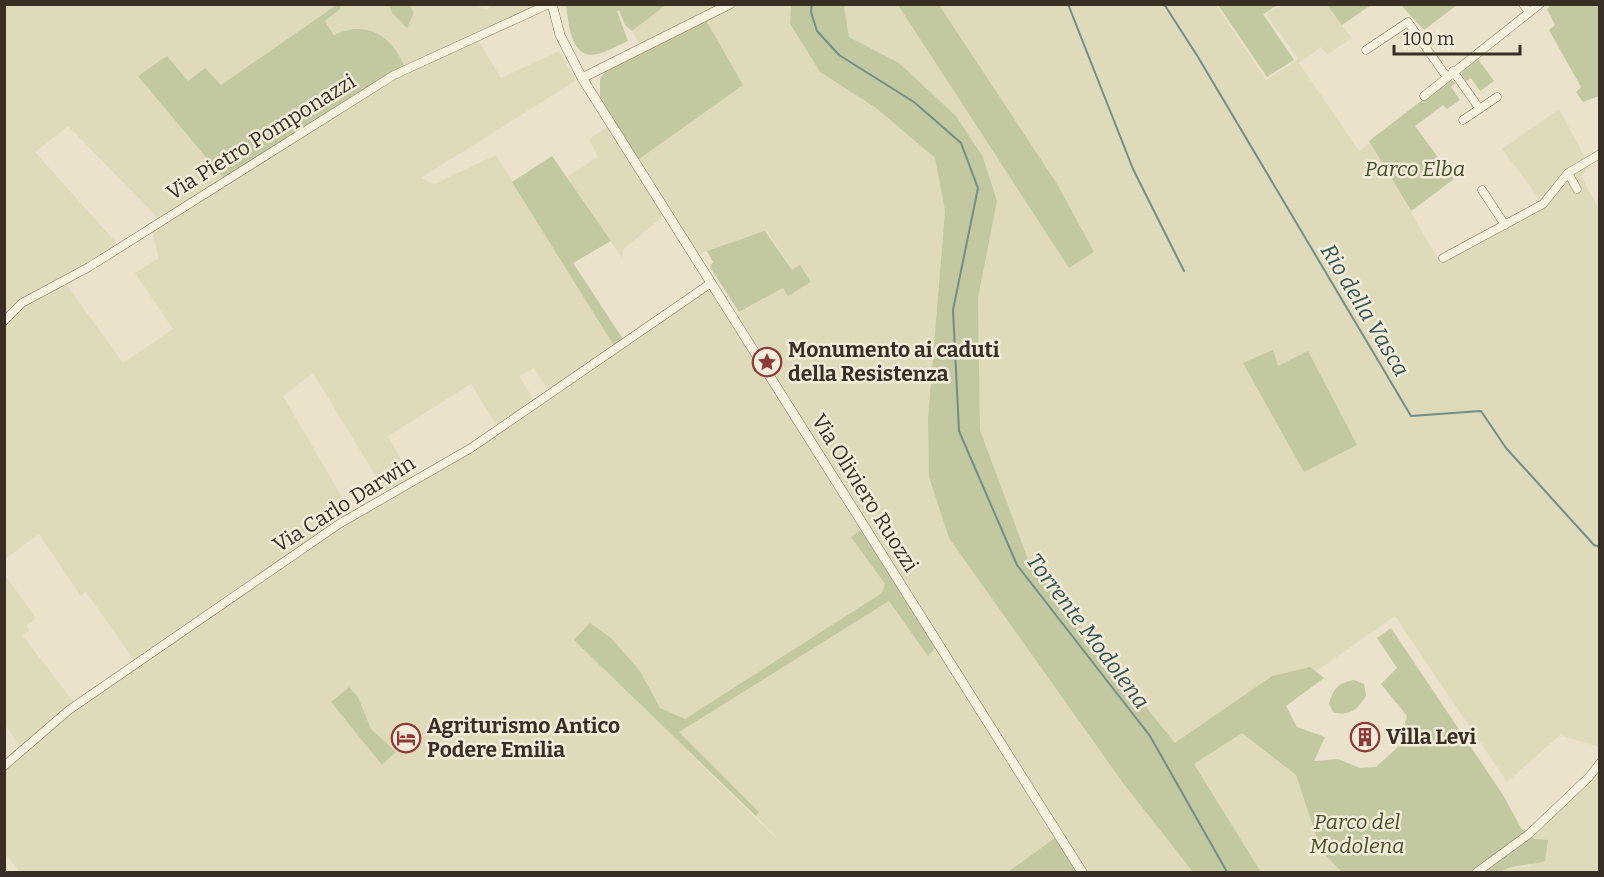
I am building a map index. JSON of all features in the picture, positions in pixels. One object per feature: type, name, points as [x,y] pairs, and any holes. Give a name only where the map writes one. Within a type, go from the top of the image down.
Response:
[{"type":"street","name":"Via Oliviero Ruozzi","points":[[550,4],[560,35],[582,78],[1082,873]]},
{"type":"street","name":"Via Pietro Pomponazzi","points":[[4,321],[22,303],[89,267],[394,75],[550,4]]},
{"type":"street","points":[[582,78],[730,4]]},
{"type":"street","points":[[1523,4],[1529,12]]},
{"type":"street","points":[[1424,96],[1540,4]]},
{"type":"street","points":[[1366,50],[1408,22],[1479,108]]},
{"type":"street","points":[[1463,120],[1497,97]]},
{"type":"street","points":[[1443,258],[1543,204],[1568,173],[1599,154]]},
{"type":"street","points":[[1568,173],[1577,189]]},
{"type":"street","points":[[1482,190],[1505,225]]},
{"type":"street","name":"Via Carlo Darwin","points":[[4,766],[69,710],[339,524],[471,448],[711,283]]},
{"type":"street","points":[[1477,873],[1529,834],[1589,777],[1599,763]]},
{"type":"shaded area","points":[[4,5],[338,5],[221,85],[226,180],[335,35],[325,21],[340,9],[341,5],[389,5],[392,13],[414,12],[409,5],[475,5],[487,10],[492,5],[545,5],[476,37],[501,78],[559,51],[575,81],[421,178],[434,184],[496,155],[616,349],[711,283],[733,316],[783,288],[792,270],[767,231],[694,255],[667,213],[623,250],[622,258],[567,177],[598,157],[589,139],[612,124],[641,49],[632,31],[666,5],[791,5],[790,25],[820,72],[876,108],[935,158],[945,211],[928,418],[1123,783],[1193,872],[1082,872],[1059,835],[1008,872],[20,872],[5,854],[5,766],[23,750],[5,725],[5,575],[36,618],[27,625],[29,631],[22,635],[76,705],[136,663],[86,592],[81,596],[39,534],[5,559]],"holes":[[[68,126],[161,221],[151,227],[159,258],[135,273],[173,329],[123,363],[64,281],[120,247],[35,152]],[[534,368],[550,393],[536,403],[519,376]],[[313,373],[388,496],[353,516],[283,396]],[[471,384],[499,429],[413,482],[388,436]],[[350,688],[358,697],[371,729],[395,752],[382,765],[331,702]],[[677,741],[756,816],[775,837]]]},
{"type":"shaded area","points":[[844,5],[1216,5],[1266,80],[1298,59],[1266,14],[1281,5],[1327,5],[1352,38],[1327,55],[1321,47],[1299,63],[1359,151],[1370,143],[1440,262],[1545,206],[1502,149],[1559,109],[1590,167],[1581,176],[1599,209],[1599,747],[1560,735],[1507,782],[1395,616],[1315,672],[1310,668],[1272,676],[1175,744],[1029,562],[980,430],[978,298],[997,201],[983,157],[956,116],[899,63],[849,37]]},
{"type":"shaded area","points":[[1242,732],[1296,775],[1321,851],[1342,872],[1261,872],[1194,764]]},
{"type":"shaded area","points":[[1599,770],[1599,872],[1501,872],[1506,869],[1530,866],[1534,839],[1531,837]]},
{"type":"green space","points":[[338,4],[341,5],[340,9],[325,21],[334,35],[358,29],[378,34],[394,48],[406,70],[226,181],[138,76],[167,56],[188,81],[205,68],[221,85]]},
{"type":"green space","points":[[566,4],[666,5],[632,31],[625,25],[619,10],[617,11],[628,41],[601,53],[588,55],[581,52],[572,38]]},
{"type":"green space","points":[[1552,4],[1599,5],[1599,96],[1583,102],[1576,92],[1581,87],[1549,30],[1555,25],[1547,9]]},
{"type":"green space","points":[[389,5],[409,5],[414,12],[407,28],[392,13]]},
{"type":"green space","name":"Parco del Modolena","points":[[791,5],[844,5],[849,37],[899,63],[956,116],[983,157],[997,201],[978,298],[980,430],[1029,562],[1175,743],[1272,676],[1310,667],[1324,678],[1286,706],[1297,727],[1325,737],[1314,761],[1338,759],[1360,768],[1376,767],[1398,747],[1407,716],[1381,684],[1397,668],[1377,638],[1391,628],[1503,795],[1521,828],[1534,839],[1548,840],[1545,861],[1505,869],[1501,872],[1342,872],[1321,851],[1296,775],[1242,733],[1194,764],[1261,872],[1193,872],[1123,783],[949,538],[929,477],[928,418],[945,211],[935,158],[876,108],[820,72],[790,24]]},
{"type":"green space","points":[[898,5],[939,5],[1057,184],[1094,252],[1069,268]]},
{"type":"green space","points":[[1218,5],[1278,5],[1263,14],[1294,60],[1267,77]]},
{"type":"green space","points":[[1327,5],[1371,5],[1342,25]]},
{"type":"green space","points":[[1401,5],[1457,5],[1424,30]]},
{"type":"green space","points":[[704,17],[743,85],[635,162],[600,105],[600,79],[610,64]]},
{"type":"green space","points":[[1478,59],[1494,81],[1480,91],[1471,78],[1466,81],[1462,75],[1463,70]]},
{"type":"green space","name":"Parco Elba","points":[[1451,80],[1456,83],[1451,87],[1460,100],[1447,109],[1443,105],[1415,126],[1454,179],[1411,211],[1369,141]]},
{"type":"green space","points":[[552,156],[611,241],[573,263],[625,342],[616,349],[512,182]]},
{"type":"green space","points":[[765,231],[792,270],[800,265],[811,282],[788,296],[783,288],[739,312],[710,267],[713,262],[707,251]]},
{"type":"green space","points":[[1273,350],[1278,366],[1308,351],[1357,445],[1304,472],[1243,363]]},
{"type":"green space","points":[[861,530],[935,648],[928,656],[889,601],[679,732],[759,812],[756,816],[574,640],[590,623],[611,638],[640,671],[660,708],[685,719],[882,593],[885,584],[851,537]]},
{"type":"green space","points":[[1354,680],[1364,684],[1366,696],[1360,705],[1348,713],[1333,712],[1329,704],[1332,694],[1340,685]]},
{"type":"green space","points":[[349,687],[358,697],[371,729],[396,752],[382,765],[331,702]]},
{"type":"green space","points":[[1059,835],[1082,872],[1008,872]]},
{"type":"waterway","name":"Torrente Modolena","points":[[812,4],[811,12],[817,31],[839,55],[914,102],[961,143],[978,188],[953,310],[959,431],[1017,565],[1150,736],[1227,872]]},
{"type":"waterway","points":[[1068,4],[1133,169],[1184,271]]},
{"type":"waterway","name":"Rio della Vasca","points":[[1164,4],[1198,57],[1411,416],[1481,411],[1506,448],[1594,545],[1600,547]]},
{"type":"place","name":"Monumento ai caduti della Resistenza","points":[[767,362]]},
{"type":"place","name":"Villa Levi","points":[[1365,737]]},
{"type":"place","name":"Agriturismo Antico Podere Emilia","points":[[406,738]]}]
